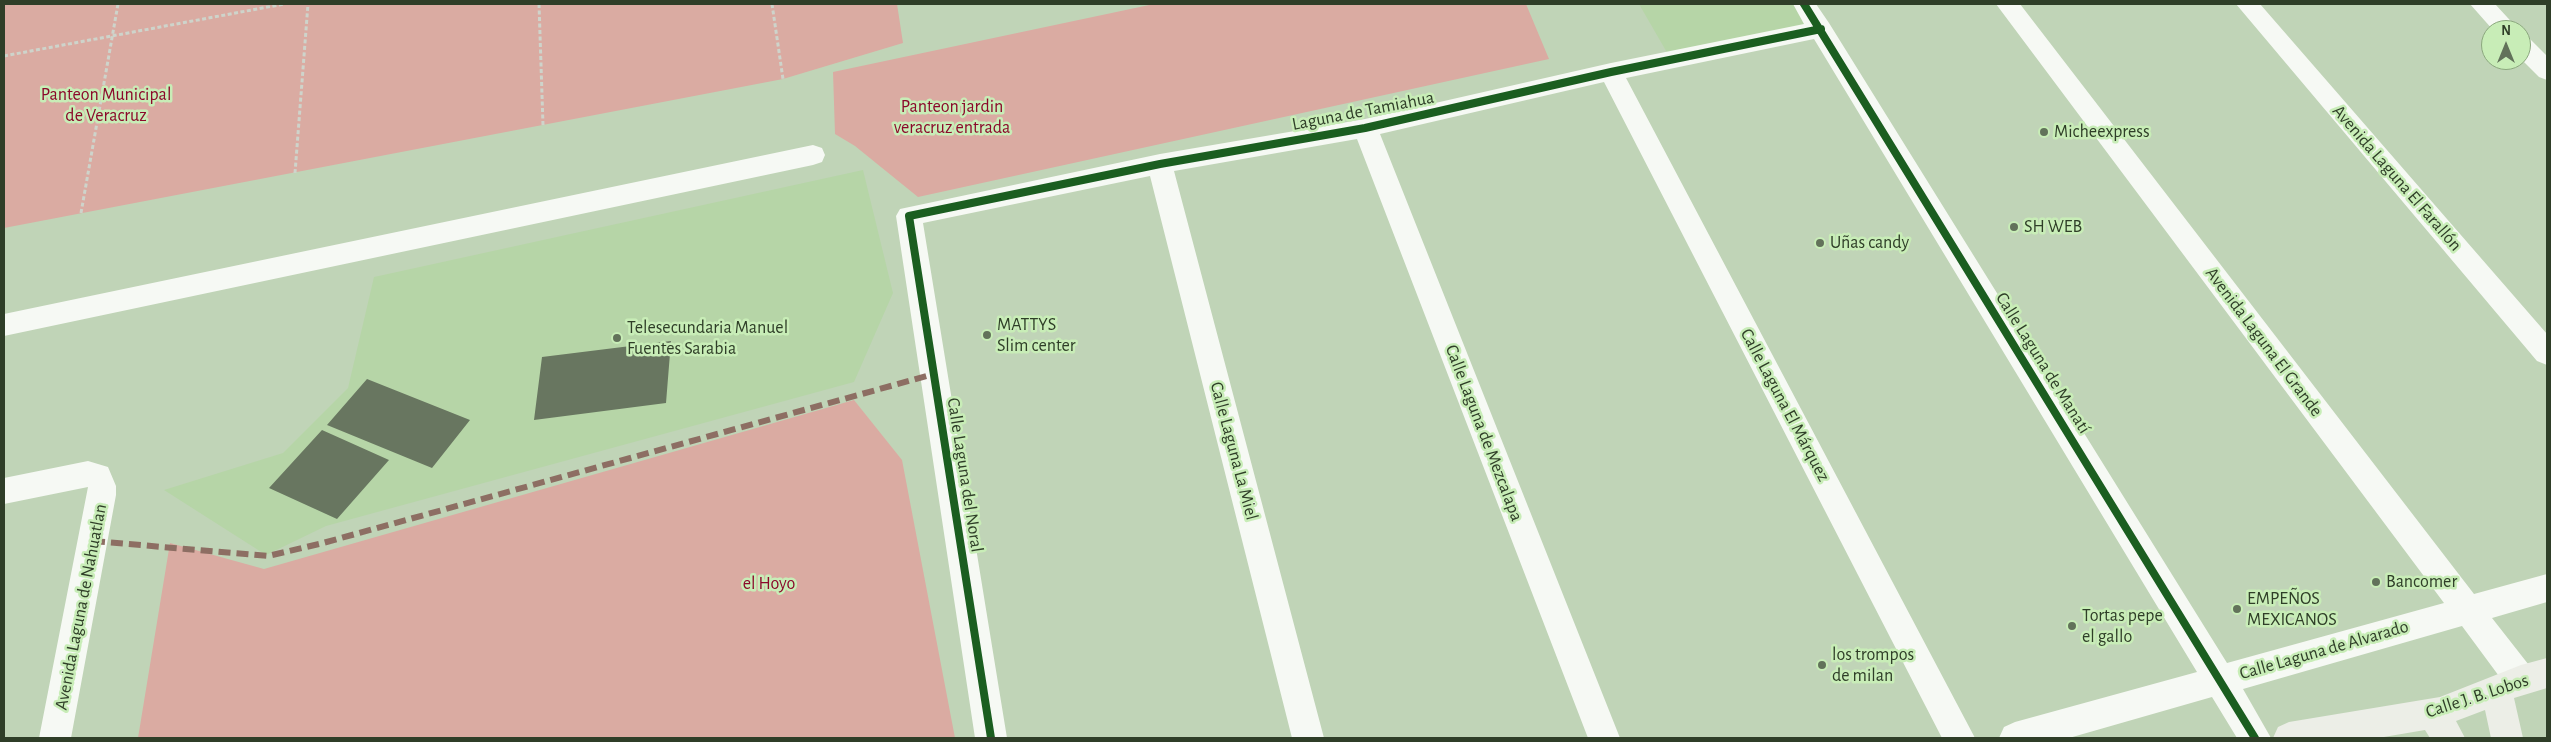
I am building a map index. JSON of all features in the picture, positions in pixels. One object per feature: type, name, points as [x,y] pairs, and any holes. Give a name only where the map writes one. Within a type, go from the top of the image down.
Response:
[{"type":"main road","name":"Calle J. B. Lobos","points":[[2289,738],[2441,726],[2521,681]]},
{"type":"main road","points":[[2507,738],[2521,681]]},
{"type":"street","name":"Calle Laguna de Manatí","points":[[1804,4],[2255,738]]},
{"type":"street","name":"Avenida Laguna El Grande","points":[[2007,4],[2521,681]]},
{"type":"street","name":"Avenida Laguna El Farallón","points":[[2246,4],[2547,353]]},
{"type":"street","points":[[2481,4],[2497,20]]},
{"type":"street","name":"Laguna de Tamiahua","points":[[909,216],[1160,164],[1364,128],[1611,72],[1821,29]]},
{"type":"street","points":[[2531,54],[2547,71]]},
{"type":"street","name":"Calle Laguna El Márquez","points":[[1611,72],[1959,738]]},
{"type":"street","name":"Calle Laguna de Mezcalapa","points":[[1364,128],[1604,738]]},
{"type":"street","points":[[4,326],[813,155]]},
{"type":"street","name":"Calle Laguna La Miel","points":[[1160,164],[1308,738]]},
{"type":"street","name":"Calle Laguna del Noral","points":[[909,216],[991,738]]},
{"type":"street","name":"Avenida Laguna de Nahuatlan","points":[[4,491],[88,474],[98,476],[102,486],[102,496],[55,738]]},
{"type":"street","name":"Calle Laguna de Alvarado","points":[[2015,738],[2547,588]]},
{"type":"path","points":[[81,213],[118,4]]},
{"type":"path","points":[[4,56],[284,4]]},
{"type":"path","points":[[295,173],[308,4]]},
{"type":"path","points":[[539,4],[543,125]]},
{"type":"path","points":[[772,4],[783,79]]},
{"type":"shaded area","points":[[1639,4],[1794,4],[1808,26],[1669,56]]},
{"type":"shaded area","name":"Telesecundaria Manuel Fuentes Sarabia","points":[[863,170],[893,293],[854,382],[326,526],[266,555],[164,490],[283,453],[348,388],[374,277]]},
{"type":"green space","name":"Panteon Municipal de Veracruz","points":[[4,4],[897,4],[903,43],[783,79],[4,228]]},
{"type":"green space","name":"Panteon jardin veracruz entrada","points":[[1154,4],[1526,4],[1549,59],[918,197],[855,146],[835,134],[833,72]]},
{"type":"green space","name":"el Hoyo","points":[[854,400],[902,460],[955,738],[138,738],[170,543],[264,569]]},
{"type":"building","points":[[671,341],[666,403],[534,420],[542,357]]},
{"type":"building","points":[[367,379],[470,420],[432,468],[327,425]]},
{"type":"building","points":[[322,430],[389,460],[337,519],[269,488]]},
{"type":"marked path","points":[[93,541],[268,556],[323,543],[934,374]]},
{"type":"cycle path","points":[[1804,4],[2255,738]]},
{"type":"cycle path","points":[[991,738],[909,216],[1160,164],[1365,128],[1611,72],[1821,29]]},
{"type":"place","name":"Micheexpress","points":[[2044,132]]},
{"type":"place","name":"SH WEB","points":[[2014,227]]},
{"type":"place","name":"Uñas candy","points":[[1820,243]]},
{"type":"place","name":"MATTYS Slim center","points":[[987,335]]},
{"type":"place","name":"Telesecundaria Manuel Fuentes Sarabia","points":[[617,338]]},
{"type":"place","name":"Bancomer","points":[[2376,582]]},
{"type":"place","name":"EMPEÑOS MEXICANOS","points":[[2237,609]]},
{"type":"place","name":"Tortas pepe el gallo","points":[[2072,626]]},
{"type":"place","name":"los trompos de milan","points":[[1822,665]]}]
